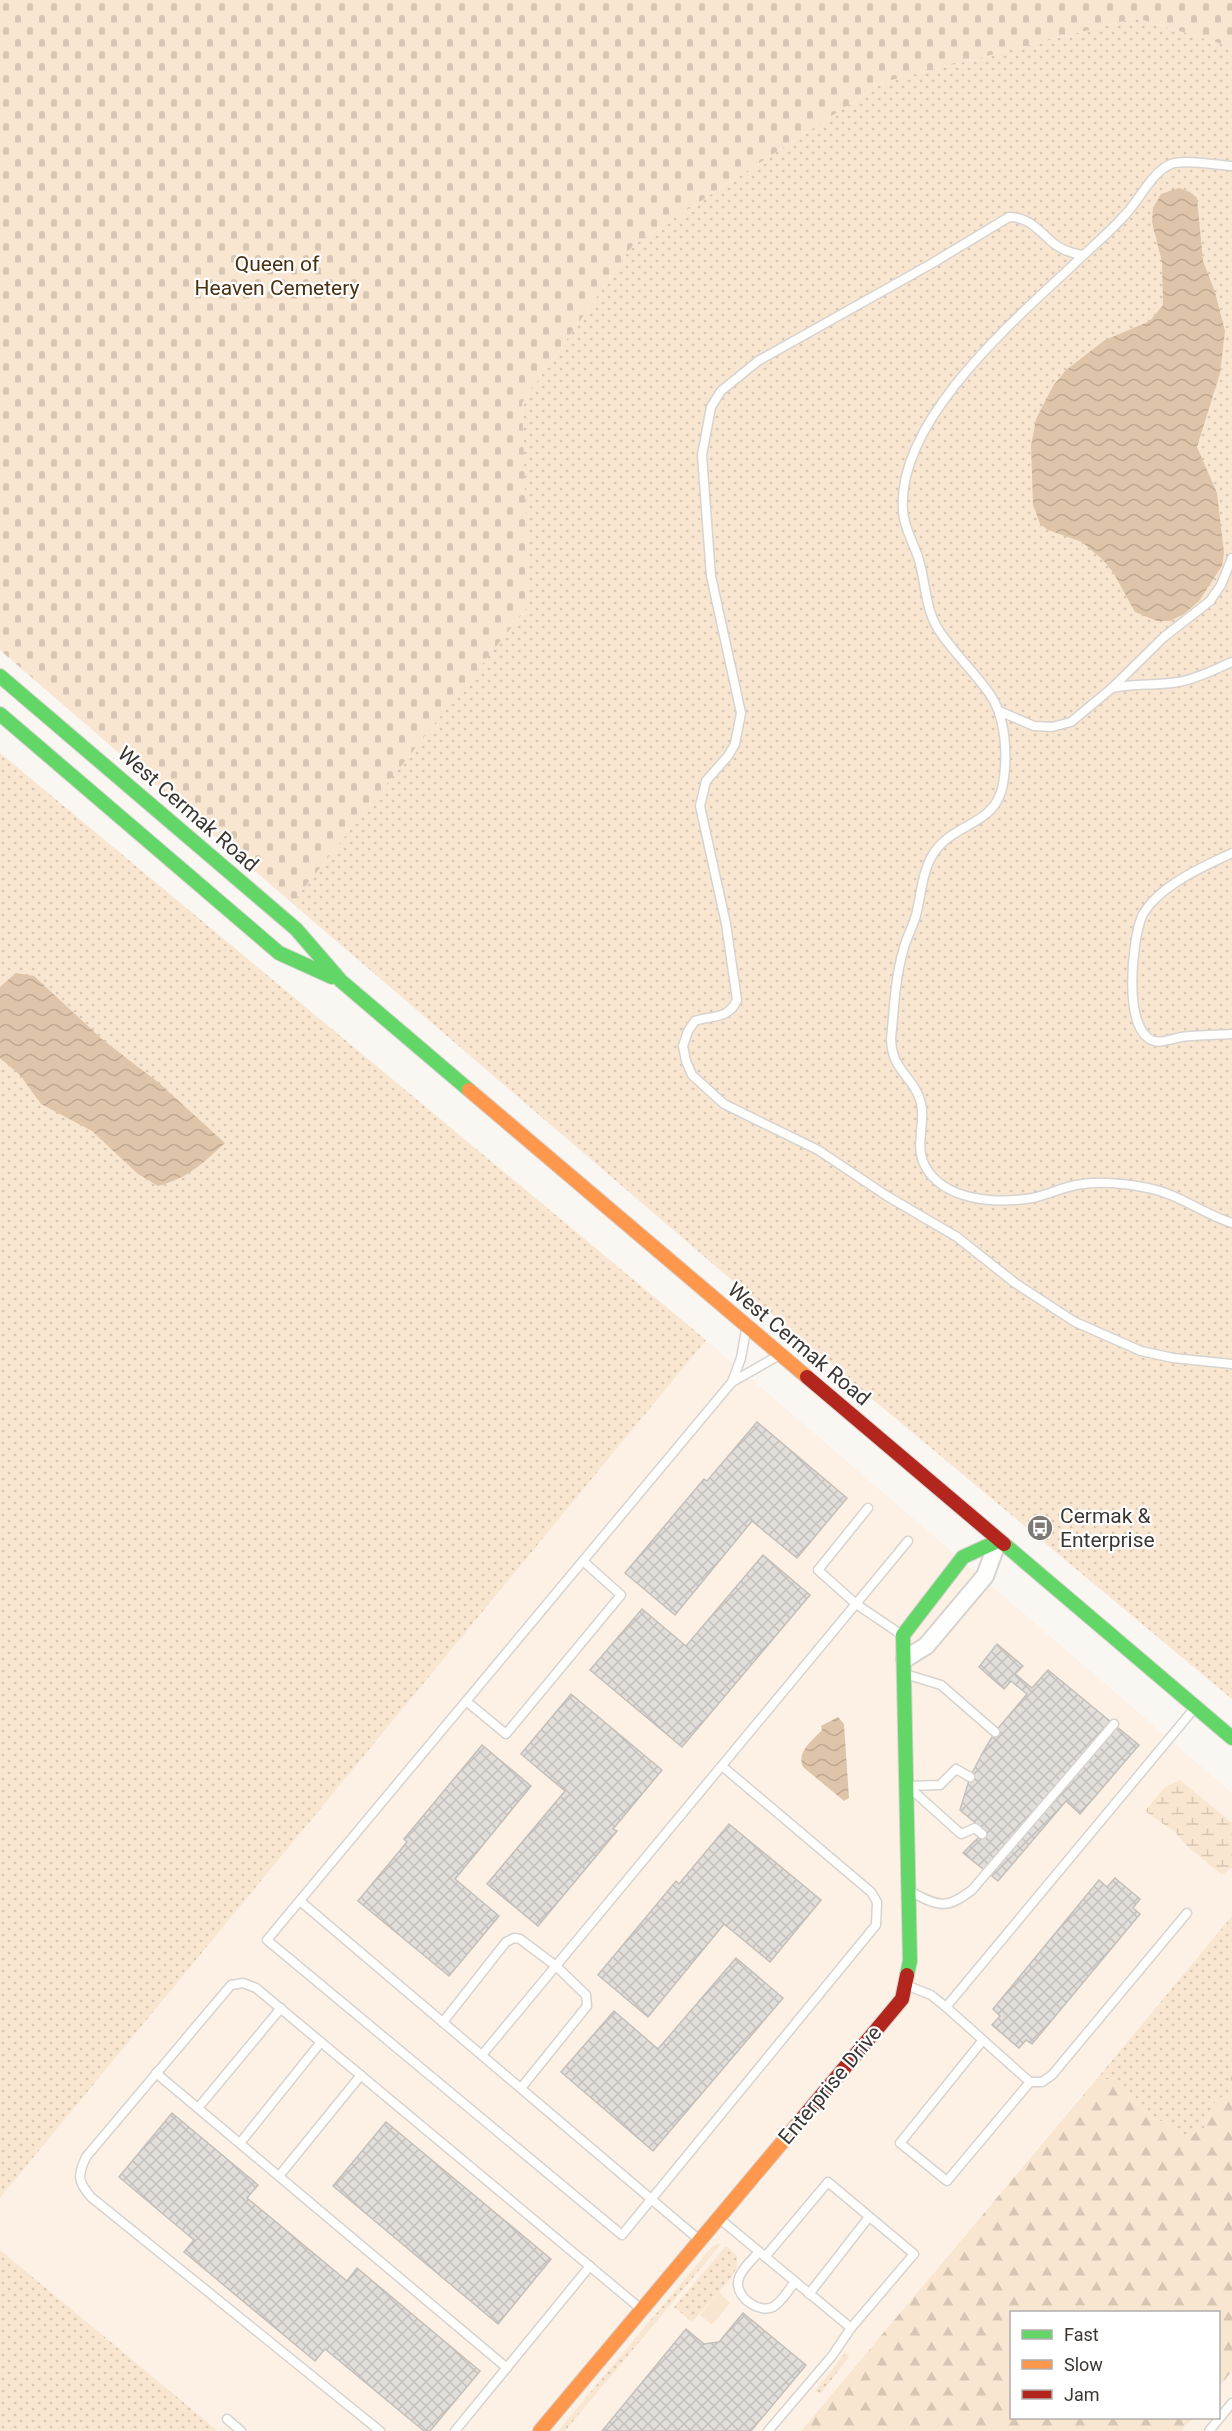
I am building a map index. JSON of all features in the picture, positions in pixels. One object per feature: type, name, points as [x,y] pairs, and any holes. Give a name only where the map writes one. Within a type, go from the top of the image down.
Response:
[{"type":"main road","name":"West Cermak Road","points":[[0,676],[296,929],[341,981],[1232,1738]]},
{"type":"main road","name":"West Cermak Road","points":[[0,714],[279,953],[341,981]]},
{"type":"main road","points":[[903,1635],[963,1557],[998,1540]]},
{"type":"main road","name":"Enterprise Drive","points":[[540,2431],[902,1999],[910,1961],[903,1635]]},
{"type":"street","points":[[905,1666],[926,1646],[985,1576],[998,1540]]},
{"type":"lane","points":[[1232,166],[1171,164],[1154,177],[1123,218],[994,340],[958,382],[931,420],[909,466],[904,490],[903,513],[919,560],[931,615],[939,631],[991,695],[999,711],[1004,733],[1004,782],[1000,797],[987,815],[949,836],[932,856],[915,921],[903,950],[891,1039],[891,1052],[900,1071],[917,1091],[921,1102],[923,1114],[919,1151],[925,1166],[945,1187],[976,1198],[994,1200],[1032,1198],[1076,1185],[1125,1185],[1148,1188],[1172,1195],[1232,1224]]},
{"type":"lane","points":[[1082,255],[1067,252],[1028,221],[1019,217],[1009,217],[931,264],[758,361],[721,391],[711,407],[702,455],[709,556],[711,576],[741,713],[735,744],[728,756],[706,781],[700,806],[726,924],[736,1000],[733,1008],[726,1014],[695,1021],[688,1031],[684,1046],[692,1076],[724,1104],[807,1144],[887,1196],[937,1224],[970,1246],[1015,1283],[1075,1322],[1141,1351],[1173,1358],[1232,1364]]},
{"type":"lane","points":[[999,711],[1035,726],[1052,727],[1071,722],[1112,688],[1155,644],[1210,601],[1221,585],[1232,558]]},
{"type":"lane","points":[[1112,688],[1130,684],[1185,681],[1232,662]]},
{"type":"lane","points":[[1232,853],[1196,870],[1165,890],[1143,914],[1135,950],[1133,1006],[1136,1022],[1154,1041],[1232,1034]]},
{"type":"lane","points":[[722,1766],[871,1892],[876,1902],[878,1915],[876,1925],[622,2235],[267,1940],[732,1382],[741,1358],[747,1327]]},
{"type":"lane","points":[[732,1382],[779,1355]]},
{"type":"lane","points":[[868,1508],[818,1570],[856,1604],[903,1635]]},
{"type":"lane","points":[[482,2055],[908,1541]]},
{"type":"lane","points":[[466,1701],[506,1734],[621,1595],[583,1561]]},
{"type":"lane","points":[[905,1666],[941,1685],[995,1732]]},
{"type":"lane","points":[[946,2007],[1195,1707]]},
{"type":"lane","points":[[909,1891],[933,1904],[956,1902],[972,1890],[1114,1724]]},
{"type":"lane","points":[[907,1786],[940,1785],[956,1769],[970,1777]]},
{"type":"lane","points":[[907,1786],[961,1834],[975,1828],[982,1834]]},
{"type":"lane","points":[[300,1901],[700,2240]]},
{"type":"lane","points":[[905,1985],[931,1995],[1030,2082],[1042,2082],[1052,2075],[1187,1913]]},
{"type":"lane","points":[[443,2022],[506,1942],[514,1938],[520,1939],[556,1966],[586,1995],[587,2006],[521,2088]]},
{"type":"lane","points":[[380,2431],[91,2197],[81,2185],[79,2170],[86,2157],[231,1985],[243,1983],[256,1988],[642,2309]]},
{"type":"lane","points":[[198,2108],[280,2008]]},
{"type":"lane","points":[[983,2040],[900,2143],[947,2181],[1030,2082]]},
{"type":"lane","points":[[240,2143],[321,2042]]},
{"type":"lane","points":[[156,2073],[507,2368]]},
{"type":"lane","points":[[279,2176],[361,2075]]},
{"type":"lane","points":[[768,2431],[914,2254],[828,2182],[762,2255],[741,2274],[738,2283],[747,2301],[760,2309],[770,2308],[777,2304],[795,2282]]},
{"type":"lane","points":[[809,2294],[869,2217]]},
{"type":"lane","points":[[718,2218],[851,2328]]},
{"type":"lane","points":[[455,2431],[590,2266]]},
{"type":"lane","points":[[1220,2418],[1232,2403]]},
{"type":"lane","points":[[227,2419],[241,2431]]},
{"type":"lane","points":[[1209,2431],[1219,2419]]},
{"type":"shaded area","points":[[706,1340],[1232,1793],[1232,1916],[801,2431],[218,2431],[0,2250],[0,2198]]},
{"type":"shaded area","points":[[1232,2371],[1232,2431],[1181,2431],[1192,2419],[1220,2419],[1220,2386]]},
{"type":"green space","name":"Queen of Heaven Cemetery","points":[[0,0],[1232,0],[1232,47],[1136,18],[884,82],[633,245],[522,403],[529,605],[292,903],[0,650]]},
{"type":"green space","points":[[1136,18],[1232,47],[1232,1699],[804,1342],[292,903],[528,605],[522,403],[633,245],[884,82]]},
{"type":"green space","points":[[0,753],[706,1340],[0,2198]]},
{"type":"green space","points":[[1180,1780],[1232,1823],[1232,1868],[1222,1875],[1187,1846],[1176,1833],[1145,1811],[1165,1787]]},
{"type":"green space","points":[[1232,1916],[1232,2067],[1229,2094],[1216,2100],[1203,2131],[1185,2136],[1171,2124],[1151,2118],[1137,2104],[1127,2088],[1114,2078],[1094,2082]]},
{"type":"green space","points":[[1232,2067],[1232,2371],[1220,2386],[1220,2311],[1010,2311],[1010,2419],[1192,2419],[1181,2431],[801,2431],[1094,2082],[1114,2078],[1127,2088],[1137,2104],[1151,2118],[1171,2124],[1185,2136],[1203,2131],[1216,2100],[1229,2094]]},
{"type":"green space","points":[[721,2244],[565,2431],[558,2431],[710,2249]]},
{"type":"green space","points":[[726,2246],[737,2256],[737,2267],[731,2278],[692,2322],[674,2307]]},
{"type":"green space","points":[[0,2250],[218,2431],[0,2431]]},
{"type":"green space","points":[[719,2292],[730,2303],[712,2325],[700,2315]]},
{"type":"green space","points":[[846,2352],[849,2357],[821,2393],[815,2391]]},
{"type":"water","points":[[1179,188],[1190,192],[1197,198],[1203,261],[1215,292],[1225,331],[1220,373],[1197,447],[1217,493],[1224,553],[1222,566],[1199,601],[1184,614],[1170,621],[1157,621],[1135,612],[1113,572],[1082,542],[1048,530],[1040,524],[1033,505],[1031,446],[1036,419],[1053,386],[1066,370],[1105,340],[1150,321],[1163,305],[1162,262],[1152,222],[1153,208],[1161,194]]},
{"type":"water","points":[[16,973],[34,976],[103,1040],[159,1083],[225,1143],[202,1164],[178,1179],[158,1186],[138,1174],[92,1131],[41,1104],[20,1075],[0,1058],[0,987]]},
{"type":"water","points":[[838,1717],[844,1724],[849,1798],[844,1801],[803,1767],[801,1762],[804,1751],[822,1730],[821,1726]]},
{"type":"building","points":[[757,1422],[847,1498],[797,1558],[752,1521],[675,1615],[625,1573],[704,1479],[707,1481]]},
{"type":"building","points":[[763,1555],[810,1595],[682,1747],[590,1670],[642,1609],[686,1646]]},
{"type":"building","points":[[997,1644],[1023,1666],[1015,1674],[1032,1688],[1048,1670],[1139,1745],[1080,1814],[1066,1801],[998,1881],[963,1853],[985,1831],[960,1810],[970,1777],[983,1752],[995,1732],[1027,1694],[1011,1681],[1004,1689],[979,1667]]},
{"type":"building","points":[[571,1694],[662,1770],[613,1829],[617,1831],[538,1926],[487,1884],[565,1791],[521,1754]]},
{"type":"building","points":[[482,1745],[531,1786],[455,1879],[499,1916],[449,1976],[358,1901],[407,1842],[404,1839]]},
{"type":"building","points":[[729,1824],[821,1900],[770,1962],[724,1924],[648,2017],[598,1975],[676,1881],[679,1884]]},
{"type":"building","points":[[1115,1878],[1140,1899],[1133,1908],[1140,1914],[1032,2044],[1026,2040],[1019,2048],[992,2025],[1000,2016],[993,2009],[1099,1880],[1107,1887]]},
{"type":"building","points":[[736,1958],[783,1998],[653,2151],[561,2072],[614,2011],[658,2049]]},
{"type":"building","points":[[172,2113],[258,2185],[247,2198],[347,2281],[357,2268],[480,2371],[430,2431],[424,2431],[325,2349],[315,2361],[184,2252],[194,2240],[119,2177]]},
{"type":"building","points":[[386,2122],[551,2259],[498,2324],[333,2186]]},
{"type":"building","points":[[743,2313],[806,2365],[751,2431],[602,2431],[686,2329],[704,2344],[719,2342]]},
{"type":"traffic: fast","points":[[0,676],[296,929],[341,981],[469,1090]]},
{"type":"traffic: fast","points":[[0,714],[279,953],[332,977]]},
{"type":"traffic: fast","points":[[907,1975],[910,1961],[903,1635],[963,1557],[998,1541]]},
{"type":"traffic: fast","points":[[1004,1544],[1232,1738]]},
{"type":"traffic: slow","points":[[469,1090],[807,1377]]},
{"type":"traffic: slow","points":[[540,2431],[800,2121]]},
{"type":"traffic: jam","points":[[807,1377],[1004,1544]]},
{"type":"traffic: jam","points":[[800,2121],[902,1999],[907,1975]]},
{"type":"place","name":"Cermak & Enterprise","points":[[1040,1528]]}]
